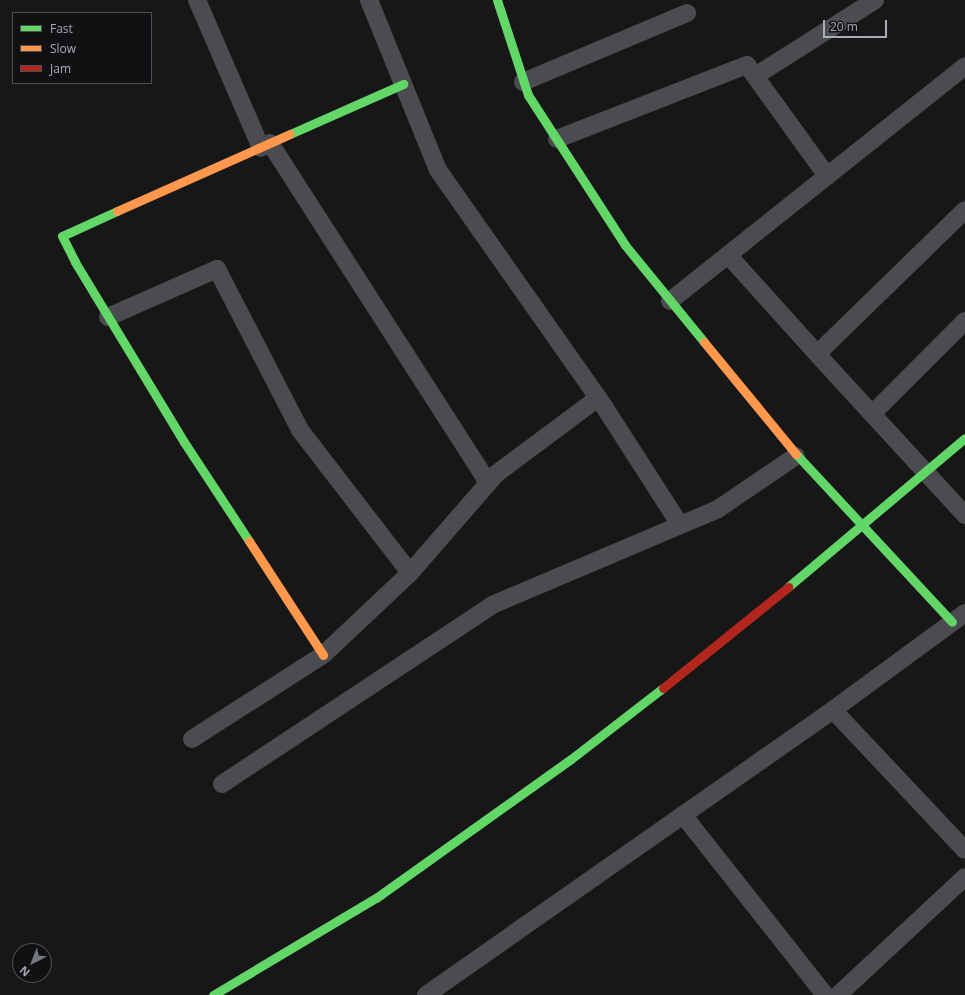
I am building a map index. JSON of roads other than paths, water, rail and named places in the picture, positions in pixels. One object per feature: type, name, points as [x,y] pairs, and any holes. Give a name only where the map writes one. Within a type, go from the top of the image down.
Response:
[{"type":"street","points":[[197,0],[265,145],[488,483]]},
{"type":"street","points":[[369,0],[438,170],[598,398],[680,525]]},
{"type":"street","points":[[755,76],[875,0]]},
{"type":"street","points":[[426,995],[833,710],[958,618],[862,528],[796,456],[625,245],[528,95],[499,1]]},
{"type":"street","points":[[523,82],[687,13]]},
{"type":"street","points":[[556,139],[747,66],[827,176]]},
{"type":"street","points":[[670,301],[965,66]]},
{"type":"street","points":[[323,655],[184,442],[108,317],[62,236],[403,84]]},
{"type":"street","points":[[817,354],[965,210]]},
{"type":"street","points":[[728,255],[965,515]]},
{"type":"street","points":[[108,317],[217,269],[300,430],[410,573]]},
{"type":"street","points":[[872,414],[965,321]]},
{"type":"street","points":[[192,739],[323,655],[410,573],[496,474],[598,398]]},
{"type":"street","points":[[213,995],[376,898],[571,759],[723,642],[862,528],[927,473],[965,438]]},
{"type":"street","points":[[222,784],[492,605],[718,509],[796,456]]},
{"type":"street","points":[[833,710],[965,850]]},
{"type":"street","points":[[683,815],[825,995]]},
{"type":"street","points":[[838,995],[965,877]]}]
